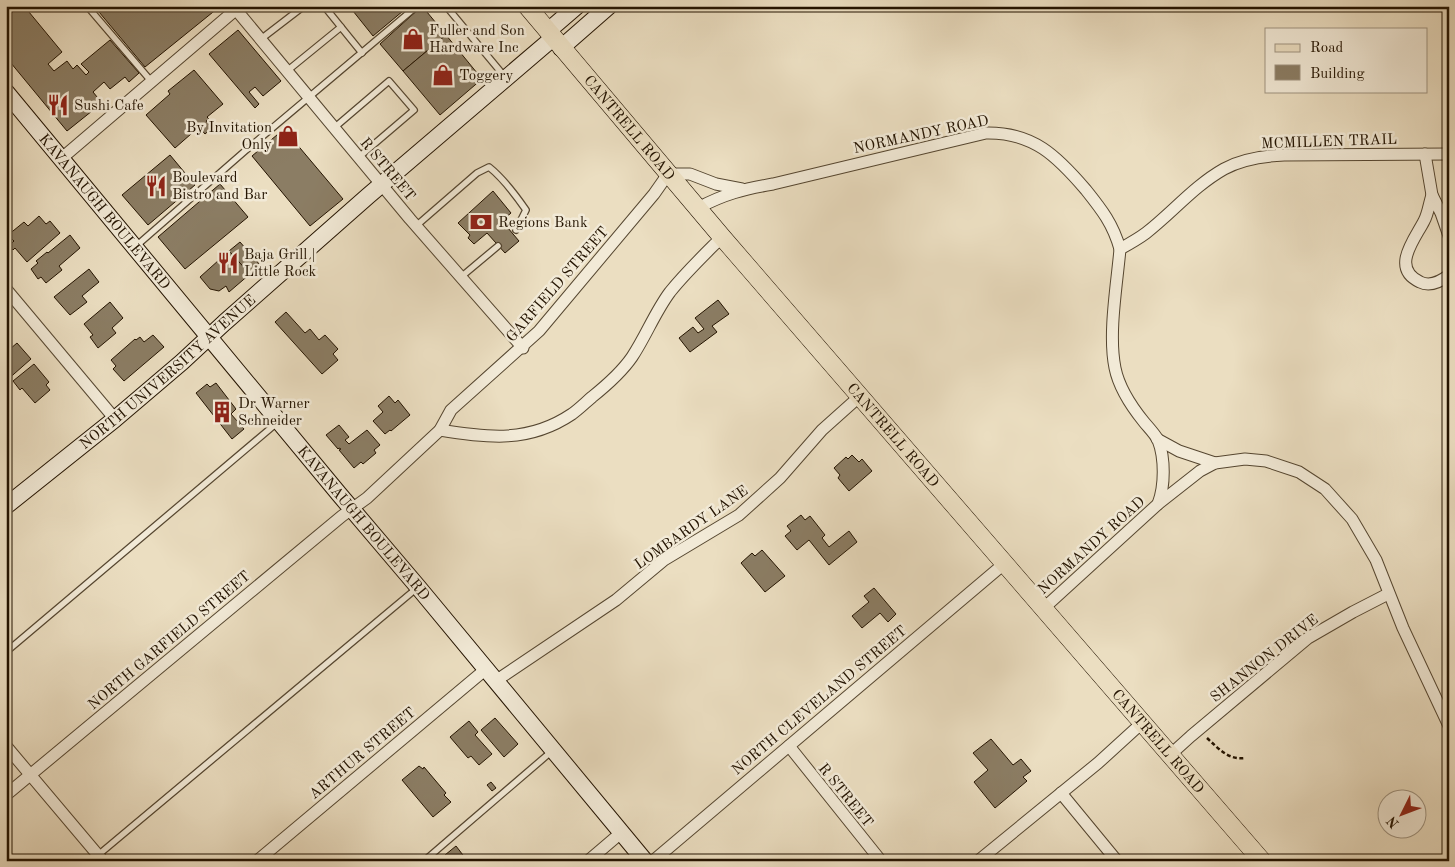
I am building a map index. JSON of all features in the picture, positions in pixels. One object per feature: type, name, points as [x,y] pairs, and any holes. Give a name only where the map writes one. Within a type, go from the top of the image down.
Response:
[{"type":"main road","name":"CANTRELL ROAD","points":[[527,6],[722,237],[1262,861]]},
{"type":"street","name":"NORTH UNIVERSITY AVENUE","points":[[554,39],[577,6]]},
{"type":"street","name":"NORTH UNIVERSITY AVENUE","points":[[6,506],[115,419],[182,362],[382,184],[506,78],[554,39],[608,6]]},
{"type":"street","points":[[62,158],[236,7]]},
{"type":"street","name":"R STREET","points":[[236,7],[261,40],[416,226],[522,348]]},
{"type":"street","name":"KAVANAUGH BOULEVARD","points":[[6,92],[645,861]]},
{"type":"street","name":"NORMANDY ROAD","points":[[698,208],[717,198],[742,189],[773,184],[986,133],[1000,133],[1018,137],[1038,145],[1052,154],[1066,166],[1112,224],[1120,249],[1113,336],[1115,369],[1127,399],[1157,439],[1161,456],[1162,475],[1162,494],[1158,504]]},
{"type":"street","name":"MCMILLEN TRAIL","points":[[1120,249],[1146,233],[1209,178],[1225,168],[1245,160],[1284,154],[1449,154]]},
{"type":"street","points":[[1425,154],[1432,195],[1449,236]]},
{"type":"street","name":"NORMANDY ROAD","points":[[668,174],[690,174],[716,184],[742,189]]},
{"type":"street","name":"GARFIELD STREET","points":[[352,508],[367,498],[440,430],[451,410],[539,331],[654,194],[668,174]]},
{"type":"street","points":[[1432,195],[1424,220],[1409,247],[1406,264],[1413,277],[1424,284],[1438,282],[1449,275]]},
{"type":"street","points":[[440,430],[482,437],[513,436],[552,426],[570,416],[609,384],[626,366],[670,292],[691,267],[722,237]]},
{"type":"street","points":[[6,289],[115,419]]},
{"type":"street","name":"LOMBARDY LANE","points":[[492,675],[616,600],[664,560],[739,515],[780,478],[822,430],[860,396]]},
{"type":"street","name":"NORMANDY ROAD","points":[[1157,439],[1179,451],[1215,463]]},
{"type":"street","points":[[1215,463],[1245,459],[1266,461],[1299,472],[1325,489],[1346,512],[1376,560],[1388,594],[1449,726]]},
{"type":"street","name":"NORMANDY ROAD","points":[[1044,608],[1158,504],[1200,471],[1215,463]]},
{"type":"street","name":"NORTH GARFIELD STREET","points":[[6,795],[352,508]]},
{"type":"street","name":"NORTH CLEVELAND STREET","points":[[653,861],[1005,563]]},
{"type":"street","name":"SHANNON DRIVE","points":[[1170,755],[1308,638],[1388,594]]},
{"type":"street","name":"ARTHUR STREET","points":[[257,861],[492,675]]},
{"type":"street","points":[[978,861],[1098,763],[1142,722]]},
{"type":"street","points":[[6,746],[97,859]]},
{"type":"street","name":"R STREET","points":[[789,746],[880,861]]},
{"type":"street","points":[[1061,793],[1117,861]]},
{"type":"street","points":[[588,861],[622,832]]},
{"type":"lane","points":[[86,6],[151,81]]},
{"type":"lane","points":[[261,40],[304,6]]},
{"type":"lane","points":[[324,6],[362,53]]},
{"type":"lane","points":[[135,247],[417,6]]},
{"type":"lane","points":[[446,6],[506,78]]},
{"type":"lane","points":[[287,71],[341,27]]},
{"type":"lane","points":[[334,128],[389,81],[414,110],[359,157]]},
{"type":"lane","points":[[416,226],[477,173],[489,167],[516,195],[526,210],[516,230]]},
{"type":"lane","points":[[460,277],[498,246]]},
{"type":"lane","points":[[6,652],[280,421]]},
{"type":"lane","points":[[97,859],[418,586]]},
{"type":"lane","points":[[424,861],[554,750]]},
{"type":"path","points":[[1198,730],[1226,755],[1235,759],[1245,758]]},
{"type":"building","points":[[6,6],[24,6],[62,52],[48,64],[54,71],[67,61],[73,69],[77,65],[86,75],[89,72],[81,64],[110,40],[139,73],[129,82],[125,77],[110,89],[104,82],[93,92],[102,103],[67,131],[6,57]]},
{"type":"building","points":[[94,6],[217,6],[218,8],[145,67]]},
{"type":"building","points":[[349,6],[409,6],[373,36]]},
{"type":"building","name":"Fuller and Son Hardware Inc","points":[[422,6],[446,35],[403,71],[380,44]]},
{"type":"building","points":[[238,30],[281,81],[263,96],[255,87],[249,92],[259,104],[255,108],[209,54]]},
{"type":"building","name":"Toggery","points":[[446,35],[482,79],[440,115],[403,71]]},
{"type":"building","points":[[194,70],[223,104],[207,117],[209,119],[206,121],[212,128],[205,134],[199,127],[175,148],[146,115],[170,94],[168,91]]},
{"type":"building","points":[[284,129],[343,199],[310,226],[252,156]]},
{"type":"building","points":[[170,155],[195,185],[148,225],[122,195]]},
{"type":"building","points":[[220,184],[248,217],[185,269],[158,237]]},
{"type":"building","name":"Regions Bank","points":[[493,191],[511,213],[502,221],[519,241],[505,253],[487,233],[474,244],[468,238],[470,235],[458,223]]},
{"type":"building","points":[[39,216],[46,224],[50,221],[60,233],[27,262],[15,248],[13,250],[9,246],[14,241],[8,235],[24,222],[28,226]]},
{"type":"building","points":[[70,235],[80,248],[59,266],[62,270],[46,283],[41,277],[38,279],[31,269],[38,263],[36,261]]},
{"type":"building","points":[[240,242],[260,265],[250,274],[229,251]]},
{"type":"building","name":"Baja Grill | Little Rock","points":[[229,251],[250,274],[229,292],[226,286],[219,291],[210,289],[200,277]]},
{"type":"building","points":[[89,269],[99,282],[82,296],[87,302],[70,315],[54,297]]},
{"type":"building","points":[[718,300],[729,314],[712,326],[717,332],[690,352],[679,338],[693,327],[698,333],[704,329],[695,318]]},
{"type":"building","points":[[110,302],[123,318],[112,328],[116,333],[98,348],[90,337],[93,335],[84,324]]},
{"type":"building","points":[[286,312],[305,333],[310,329],[319,340],[325,335],[338,349],[333,354],[338,360],[322,374],[275,322]]},
{"type":"building","points":[[153,335],[164,347],[124,381],[113,369],[116,366],[111,360],[135,339],[140,337],[144,342]]},
{"type":"building","points":[[17,343],[31,359],[6,381],[6,344],[10,349]]},
{"type":"building","points":[[34,364],[49,382],[46,385],[50,390],[35,403],[13,381]]},
{"type":"building","name":"Dr Warner Schneider","points":[[216,383],[236,409],[231,414],[244,429],[232,439],[196,393],[207,384],[210,387]]},
{"type":"building","points":[[389,396],[395,403],[398,400],[410,415],[385,434],[373,421],[383,412],[378,406]]},
{"type":"building","points":[[339,425],[349,437],[345,440],[349,444],[367,430],[380,445],[374,450],[376,453],[363,464],[361,462],[354,468],[339,450],[341,449],[338,449],[326,435]]},
{"type":"building","points":[[852,455],[859,462],[862,459],[872,471],[849,491],[838,478],[840,475],[834,468],[846,457],[848,459]]},
{"type":"building","points":[[801,515],[805,520],[810,516],[825,535],[822,538],[829,547],[849,531],[857,542],[829,565],[809,540],[797,550],[785,536],[791,531],[787,526]]},
{"type":"building","points":[[762,550],[785,576],[765,592],[741,563],[752,553],[755,556]]},
{"type":"building","points":[[874,588],[896,614],[888,622],[880,613],[862,628],[852,616],[869,602],[864,596]]},
{"type":"building","points":[[495,718],[518,744],[504,757],[481,730]]},
{"type":"building","points":[[469,721],[478,732],[475,735],[492,754],[479,765],[471,756],[468,758],[450,737]]},
{"type":"building","points":[[991,739],[1013,765],[1021,759],[1031,771],[1023,777],[1027,781],[995,808],[974,782],[988,770],[973,753]]},
{"type":"building","points":[[419,766],[423,769],[424,767],[446,793],[444,795],[451,802],[433,817],[402,780]]},
{"type":"building","points":[[491,782],[496,788],[492,791],[487,785]]},
{"type":"building","points":[[456,846],[466,859],[464,861],[450,861],[445,855]]},
{"type":"place","name":"Fuller and Son Hardware Inc","points":[[413,39]]},
{"type":"place","name":"Toggery","points":[[443,75]]},
{"type":"place","name":"Sushi Cafe","points":[[58,105]]},
{"type":"place","name":"By Invitation Only","points":[[288,136]]},
{"type":"place","name":"Boulevard Bistro and Bar","points":[[156,186]]},
{"type":"place","name":"Regions Bank","points":[[481,222]]},
{"type":"place","name":"Baja Grill | Little Rock","points":[[228,263]]},
{"type":"place","name":"Dr Warner Schneider","points":[[222,412]]}]
